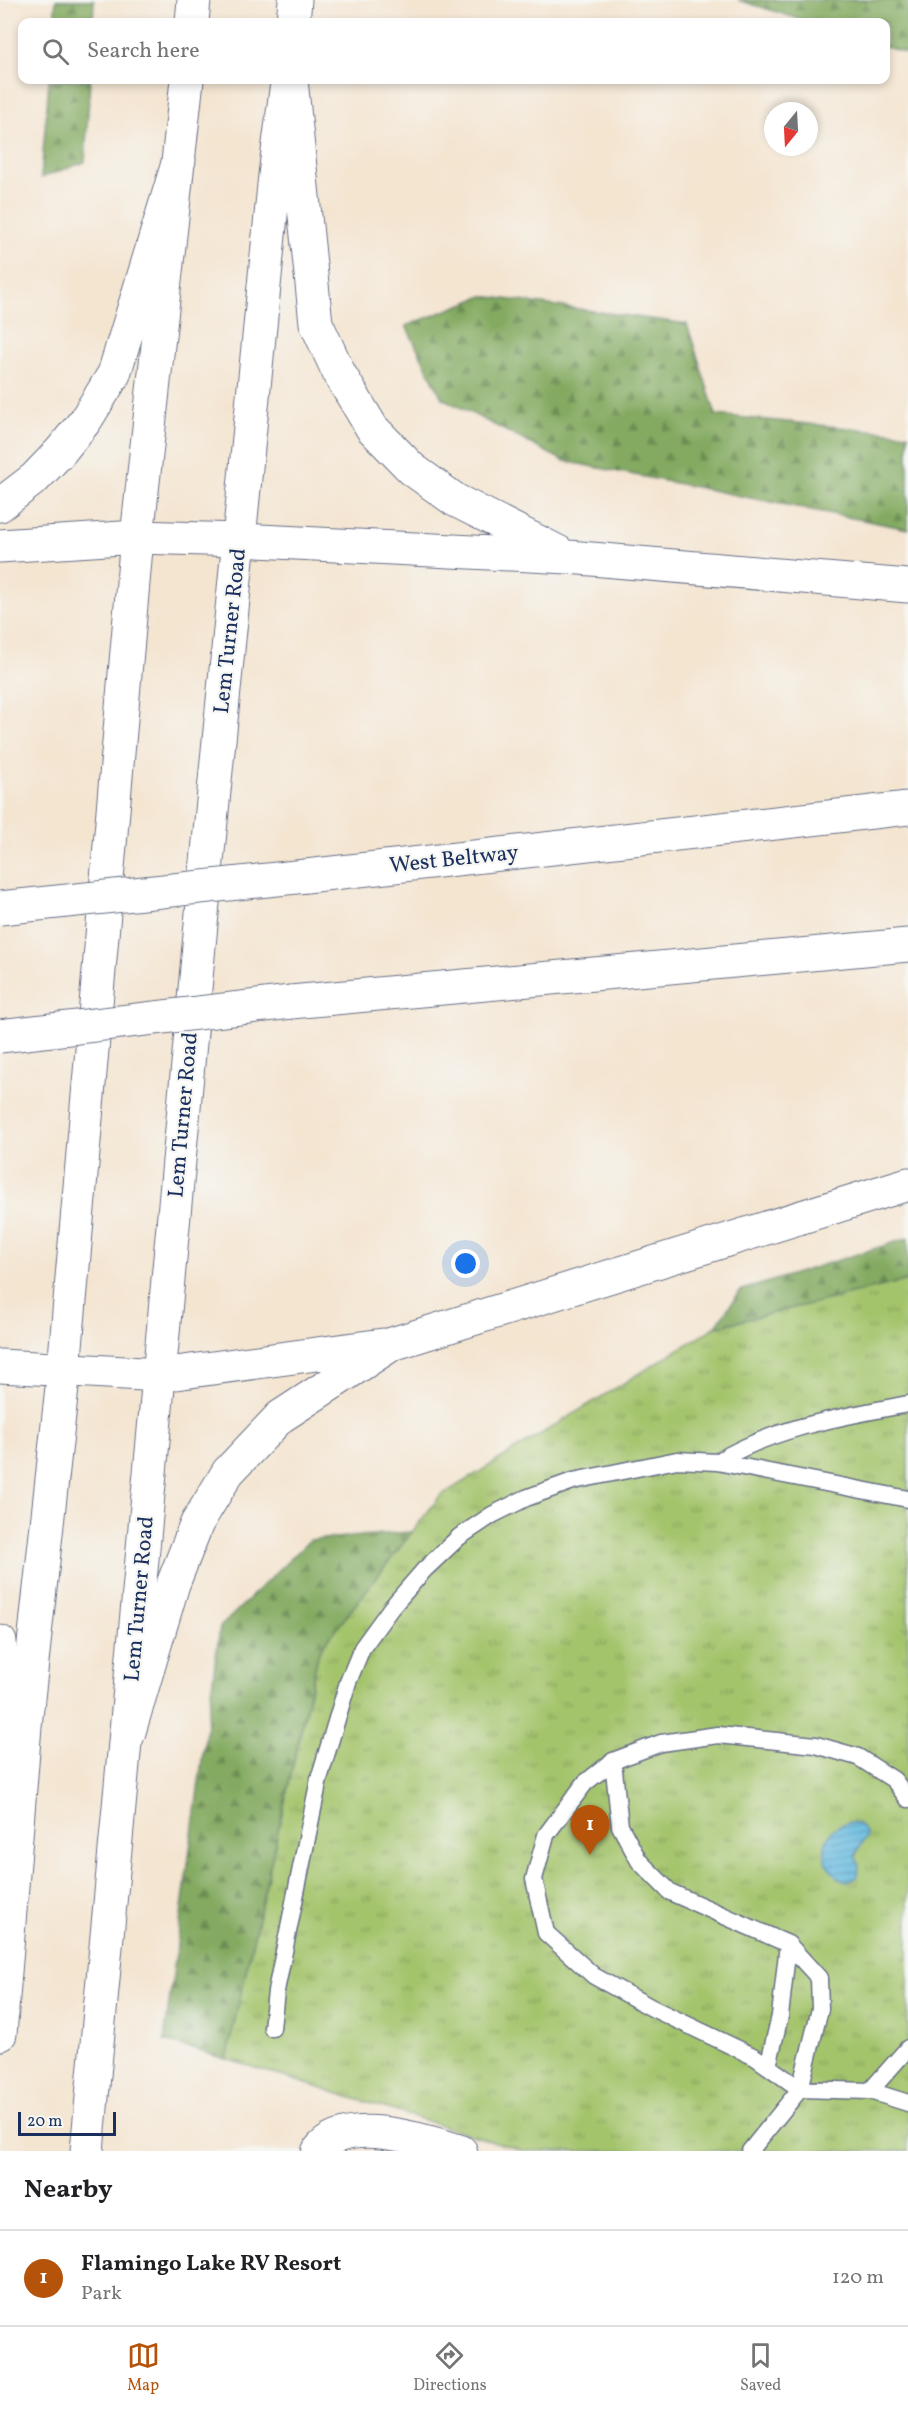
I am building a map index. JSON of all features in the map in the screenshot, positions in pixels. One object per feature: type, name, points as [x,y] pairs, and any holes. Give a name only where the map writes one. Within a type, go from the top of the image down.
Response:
[{"type":"main road","points":[[192,18],[194,0]]},
{"type":"main road","points":[[293,18],[295,0]]},
{"type":"main road","points":[[0,2034],[25,1726],[64,1369],[137,537],[187,84]]},
{"type":"main road","name":"Lem Turner Road","points":[[87,2151],[128,1735],[204,892],[275,175],[288,84]]},
{"type":"main road","points":[[289,84],[316,322],[339,373],[372,428],[412,469],[455,500],[568,557]]},
{"type":"main road","points":[[0,505],[35,478],[60,452],[85,421],[114,374],[179,160]]},
{"type":"main road","points":[[0,546],[137,537],[240,540],[568,557],[908,586]]},
{"type":"main road","name":"West Beltway","points":[[0,908],[908,808]]},
{"type":"main road","points":[[0,1036],[291,1002],[908,945]]},
{"type":"main road","points":[[0,1366],[161,1375],[392,1344],[908,1184]]},
{"type":"main road","points":[[128,1735],[174,1584],[197,1523],[228,1473],[280,1416],[392,1344]]},
{"type":"main road","points":[[0,1642],[14,1858]]},
{"type":"street","points":[[318,2151],[325,2142],[361,2131],[408,2135],[461,2151]]},
{"type":"lane","points":[[717,1462],[742,1446],[768,1436],[908,1404]]},
{"type":"lane","points":[[272,2028],[276,1992],[319,1779],[334,1722],[362,1648],[391,1608],[424,1570],[459,1537],[492,1515],[526,1498],[573,1481],[677,1460],[717,1462],[908,1499]]},
{"type":"lane","points":[[908,1798],[894,1780],[858,1757],[816,1745],[718,1735],[661,1743],[613,1761],[585,1784],[546,1835],[534,1879],[546,1933],[594,1976],[652,2008],[755,2056],[800,2089],[870,2091],[908,2103]]},
{"type":"lane","points":[[613,1761],[620,1826],[639,1861],[670,1892],[788,1944],[819,1978],[820,2009],[800,2089],[750,2151]]},
{"type":"lane","points":[[768,2066],[780,2016],[788,1944]]},
{"type":"lane","points":[[870,2091],[908,2048]]},
{"type":"green space","points":[[56,0],[94,0],[93,18],[54,18]]},
{"type":"green space","points":[[738,0],[908,0],[908,54],[890,48],[890,18],[796,18]]},
{"type":"green space","points":[[49,84],[90,84],[85,162],[41,178]]},
{"type":"green space","points":[[483,296],[687,324],[716,415],[908,434],[908,529],[564,461],[442,398],[406,326]]},
{"type":"green space","points":[[908,1238],[908,1280],[715,1327],[740,1291]]},
{"type":"green space","points":[[908,1280],[908,2151],[524,2151],[226,2059],[319,1651],[440,1496],[715,1327]]},
{"type":"green space","points":[[412,1532],[319,1651],[226,2059],[164,2041],[220,1627],[310,1540]]},
{"type":"water","points":[[851,1822],[860,1825],[867,1835],[855,1855],[859,1865],[857,1878],[846,1881],[836,1876],[829,1868],[825,1849],[832,1831],[840,1825]]},
{"type":"place","name":"Flamingo Lake RV Resort","points":[[590,1855]]}]
